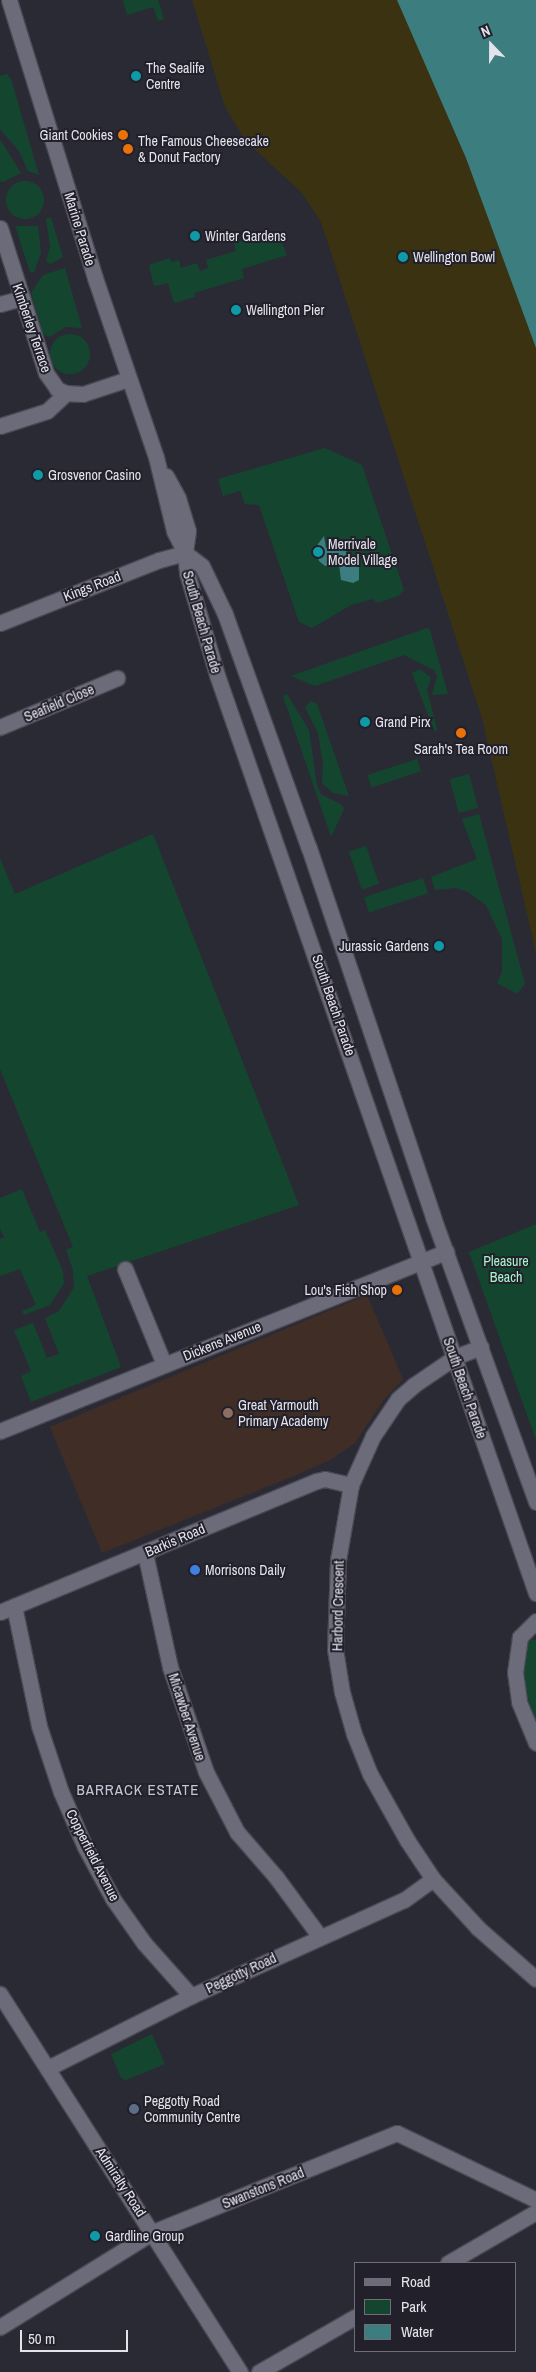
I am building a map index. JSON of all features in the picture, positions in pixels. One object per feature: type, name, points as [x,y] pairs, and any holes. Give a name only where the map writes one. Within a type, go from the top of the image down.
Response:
[{"type":"street","name":"Marine Parade","points":[[9,0],[128,379],[156,457],[174,532],[185,553]]},
{"type":"street","name":"Kimberley Terrace","points":[[0,228],[46,373],[58,389],[66,393]]},
{"type":"street","points":[[0,304],[22,298]]},
{"type":"street","points":[[0,426],[47,411],[66,393],[83,394],[128,379]]},
{"type":"street","name":"Kings Road","points":[[0,623],[159,560],[185,553]]},
{"type":"street","name":"South Beach Parade","points":[[185,553],[202,566],[225,614],[309,848],[446,1252],[536,1502]]},
{"type":"street","name":"South Beach Parade","points":[[185,553],[187,573],[218,675],[536,1593]]},
{"type":"street","name":"Seafield Close","points":[[0,728],[117,678]]},
{"type":"street","name":"Dickens Avenue","points":[[0,1431],[446,1252]]},
{"type":"street","points":[[125,1269],[164,1364]]},
{"type":"street","name":"Harbord Crescent","points":[[481,1347],[455,1356],[398,1399],[381,1421],[351,1485],[338,1560],[335,1649],[342,1692],[370,1774],[433,1879],[478,1928],[536,1979]]},
{"type":"street","name":"Barkis Road","points":[[7,1609],[316,1481],[325,1479],[351,1485]]},
{"type":"street","name":"Micawber Avenue","points":[[145,1553],[170,1667],[206,1772],[237,1832],[276,1877],[320,1937]]},
{"type":"street","name":"Copperfield Avenue","points":[[7,1609],[39,1726],[61,1792],[85,1847],[113,1899],[144,1942],[192,1996]]},
{"type":"street","points":[[536,1621],[520,1637],[515,1672],[519,1702],[536,1743]]},
{"type":"street","name":"Peggotty Road","points":[[48,2068],[192,1996],[404,1900],[433,1879]]},
{"type":"street","name":"Admiralty Road","points":[[0,1994],[153,2232],[240,2372]]},
{"type":"street","name":"Swanstons Road","points":[[0,2326],[153,2232],[397,2133],[536,2200]]},
{"type":"street","points":[[450,2262],[536,2212]]},
{"type":"street","points":[[259,2372],[354,2318]]},
{"type":"shaded area","name":"Great Yarmouth Primary Academy","points":[[367,1295],[403,1379],[383,1401],[355,1443],[332,1459],[294,1476],[102,1553],[50,1427]]},
{"type":"green space","points":[[123,0],[158,0],[164,19],[158,21],[153,7],[127,15]]},
{"type":"green space","points":[[7,74],[11,79],[39,175],[28,171],[19,151],[0,129],[0,76]]},
{"type":"green space","points":[[0,139],[21,173],[3,182],[0,181]]},
{"type":"green space","points":[[25,181],[39,186],[44,200],[39,214],[25,219],[11,214],[6,200],[11,186]]},
{"type":"green space","points":[[46,218],[51,218],[63,257],[50,264],[46,261],[50,247]]},
{"type":"green space","points":[[15,226],[38,226],[41,253],[34,272],[30,272]]},
{"type":"green space","points":[[277,230],[287,255],[242,269],[244,278],[194,293],[195,297],[174,303],[168,283],[154,286],[149,265],[170,258],[171,262],[179,260],[181,268],[197,263],[200,271],[208,268],[206,260],[236,251],[234,243]]},
{"type":"green space","points":[[65,268],[82,328],[66,327],[49,337],[43,334],[31,293],[43,275]]},
{"type":"green space","points":[[66,334],[74,334],[81,337],[87,343],[90,354],[87,365],[81,371],[74,374],[66,374],[59,371],[53,365],[50,358],[50,350],[53,343],[59,337]]},
{"type":"green space","points":[[325,448],[362,465],[404,590],[398,596],[378,603],[372,599],[351,605],[312,628],[299,622],[259,505],[245,504],[240,491],[223,496],[218,479]]},
{"type":"green space","points":[[427,628],[430,630],[448,694],[432,695],[437,676],[434,670],[404,655],[315,686],[291,676]]},
{"type":"green space","points":[[420,669],[431,678],[427,690],[437,729],[435,733],[412,673]]},
{"type":"green space","points":[[287,694],[309,730],[317,786],[321,794],[342,805],[344,809],[331,837],[283,696]]},
{"type":"green space","points":[[311,701],[317,704],[349,796],[333,793],[322,783],[323,764],[318,733],[305,707]]},
{"type":"green space","points":[[417,759],[421,771],[372,787],[368,775]]},
{"type":"green space","points":[[469,774],[478,808],[459,813],[450,779]]},
{"type":"green space","points":[[479,814],[525,984],[517,994],[497,983],[502,972],[502,939],[486,905],[468,892],[456,888],[435,890],[431,877],[477,859],[462,819]]},
{"type":"green space","points":[[153,834],[299,1205],[87,1276],[121,1367],[31,1402],[21,1376],[31,1371],[14,1330],[33,1323],[47,1358],[59,1354],[45,1318],[59,1311],[74,1287],[73,1270],[66,1250],[73,1247],[0,1069],[0,858],[15,894]]},
{"type":"green space","points":[[366,846],[379,884],[362,890],[349,852]]},
{"type":"green space","points":[[423,878],[428,893],[369,912],[364,897]]},
{"type":"green space","points":[[22,1189],[40,1232],[45,1230],[63,1271],[64,1283],[50,1305],[24,1315],[22,1311],[36,1305],[20,1269],[0,1276],[0,1239],[4,1237],[0,1228],[0,1198]]},
{"type":"green space","name":"Pleasure Beach","points":[[536,1224],[536,1440],[469,1252]]},
{"type":"green space","points":[[530,1640],[536,1640],[536,1724],[526,1691],[524,1655]]},
{"type":"green space","points":[[152,2034],[165,2064],[126,2080],[121,2078],[111,2054]]},
{"type":"sand","points":[[192,0],[536,0],[536,953],[482,718],[321,222],[301,192],[246,141],[225,107]]},
{"type":"water","points":[[397,0],[536,0],[536,348],[466,158]]},
{"type":"water","points":[[324,536],[326,548],[342,542],[347,547],[346,557],[359,562],[359,580],[353,583],[341,580],[339,564],[325,566],[319,561],[315,548]]},
{"type":"place","name":"The Sealife Centre","points":[[136,76]]},
{"type":"place","name":"Giant Cookies","points":[[123,135]]},
{"type":"place","name":"The Famous Cheesecake & Donut Factory","points":[[128,149]]},
{"type":"place","name":"Winter Gardens","points":[[195,236]]},
{"type":"place","name":"Wellington Bowl","points":[[403,257]]},
{"type":"place","name":"Wellington Pier","points":[[236,310]]},
{"type":"place","name":"Grosvenor Casino","points":[[38,475]]},
{"type":"place","name":"Merrivale Model Village","points":[[318,552]]},
{"type":"place","name":"Grand Pirx","points":[[365,722]]},
{"type":"place","name":"Sarah's Tea Room","points":[[461,733]]},
{"type":"place","name":"Jurassic Gardens","points":[[439,946]]},
{"type":"place","name":"Lou's Fish Shop","points":[[397,1290]]},
{"type":"place","name":"Great Yarmouth Primary Academy","points":[[228,1413]]},
{"type":"place","name":"Morrisons Daily","points":[[195,1570]]},
{"type":"place","name":"Peggotty Road Community Centre","points":[[134,2109]]},
{"type":"place","name":"Gardline Group","points":[[95,2236]]},
{"type":"district","name":"BARRACK ESTATE","points":[[138,1790]]}]
